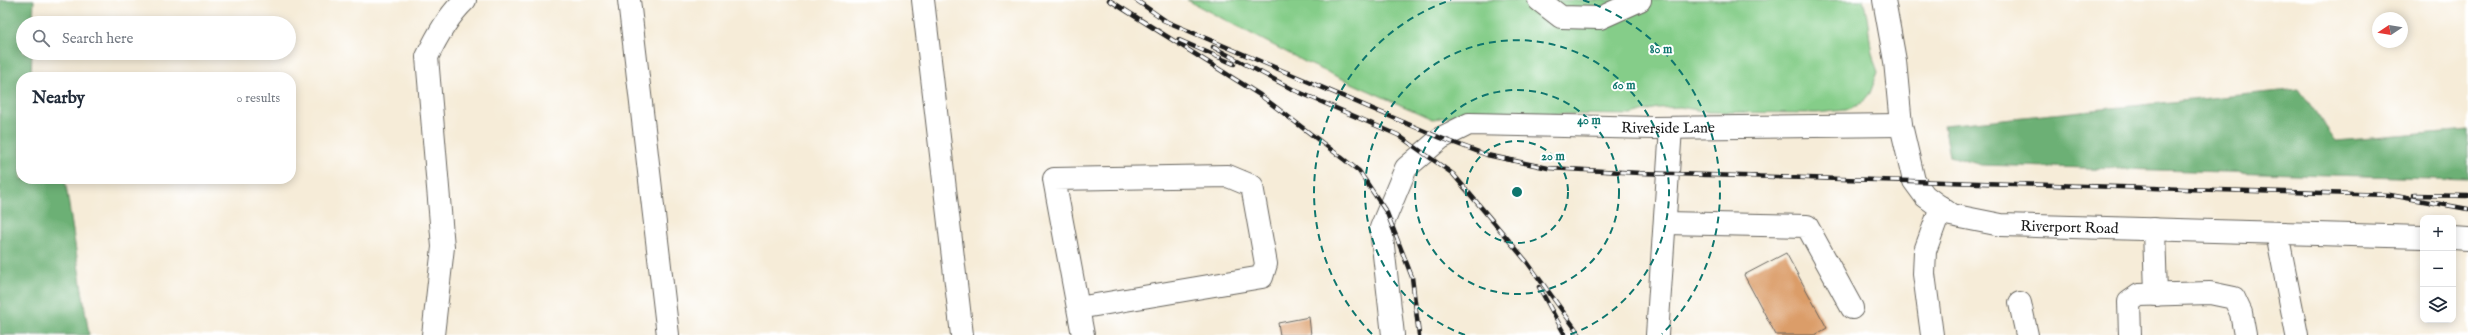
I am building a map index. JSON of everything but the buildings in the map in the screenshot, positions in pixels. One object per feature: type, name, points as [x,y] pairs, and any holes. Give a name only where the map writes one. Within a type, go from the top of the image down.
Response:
[{"type":"street","points":[[433,335],[443,247],[427,58],[437,36],[455,9],[464,0]]},
{"type":"street","points":[[629,0],[668,335]]},
{"type":"street","points":[[923,0],[962,335]]},
{"type":"street","points":[[1539,0],[1560,17],[1600,18],[1640,0]]},
{"type":"street","name":"Riverport Road","points":[[1884,0],[1895,61],[1901,125],[1914,181],[1925,196],[1951,215],[2001,225],[2420,237]]},
{"type":"street","name":"Riverside Lane","points":[[1393,335],[1381,228],[1406,168],[1441,138],[1469,124],[1671,128],[1901,125]]},
{"type":"street","points":[[1657,335],[1671,128]]},
{"type":"street","points":[[1078,308],[1262,277],[1266,264],[1252,186],[1228,176],[1054,179],[1083,335]]},
{"type":"street","points":[[1932,335],[1924,274],[1925,251],[1942,207]]},
{"type":"street","points":[[1665,223],[1807,226],[1852,308]]},
{"type":"street","points":[[2154,229],[2156,295]]},
{"type":"street","points":[[2277,233],[2297,335]]},
{"type":"street","points":[[2456,238],[2468,238]]},
{"type":"street","points":[[2130,335],[2129,302],[2139,295],[2210,293],[2234,298],[2241,313],[2245,335]]},
{"type":"street","points":[[2020,303],[2026,335]]},
{"type":"green space","points":[[0,0],[34,0],[33,16],[16,16],[16,60],[32,60],[31,72],[16,72],[16,184],[66,184],[89,335],[0,335]]},
{"type":"green space","points":[[1187,0],[1863,0],[1872,53],[1878,72],[1870,93],[1861,104],[1846,110],[1817,113],[1708,112],[1680,107],[1656,108],[1632,115],[1481,113],[1432,119],[1307,63]]},
{"type":"green space","points":[[2299,89],[2336,141],[2468,130],[2468,179],[1981,165],[1950,156],[1944,125]]},
{"type":"railway","points":[[1109,0],[1260,95],[1359,171],[1387,213],[1412,277],[1419,335]]},
{"type":"railway","points":[[1136,0],[1169,23]]},
{"type":"railway","points":[[1163,20],[1441,138],[1487,155],[1548,168],[1640,173],[2390,195],[2468,209]]},
{"type":"railway","points":[[1179,40],[1234,64]]},
{"type":"railway","points":[[1213,47],[1294,90],[1398,135],[1453,174],[1527,262],[1580,335]]},
{"type":"railway","points":[[2414,195],[2468,196]]},
{"type":"railway","points":[[1539,287],[1565,335]]}]
